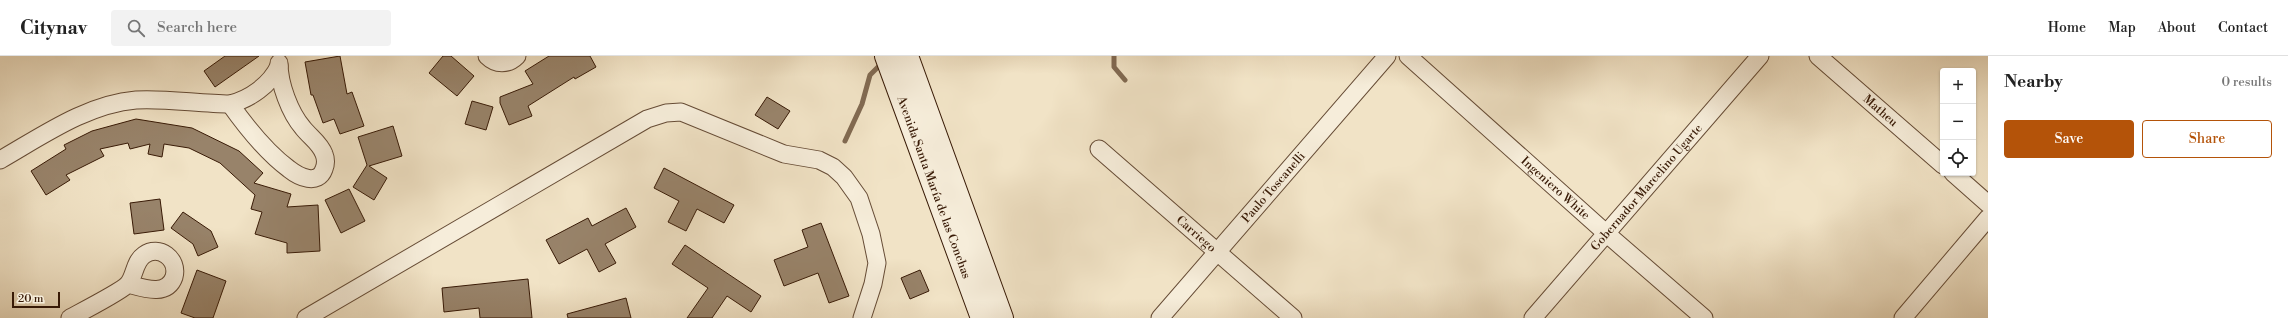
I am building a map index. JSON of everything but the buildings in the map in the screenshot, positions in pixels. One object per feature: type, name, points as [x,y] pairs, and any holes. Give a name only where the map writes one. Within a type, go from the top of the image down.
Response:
[{"type":"main road","name":"Avenida Santa María de las Conchas","points":[[886,56],[982,318]]},
{"type":"main road","name":"Avenida Santa María de las Conchas","points":[[907,56],[1002,318]]},
{"type":"street","points":[[487,56],[496,62],[503,63],[510,62],[517,56]]},
{"type":"street","name":"Paulo Toscanelli","points":[[1160,318],[1387,56]]},
{"type":"street","name":"Ingeniero White","points":[[1408,56],[1606,234],[1704,318]]},
{"type":"street","name":"Gobernador Marcelino Ugarte","points":[[1533,318],[1760,56]]},
{"type":"street","name":"Matheu","points":[[1818,56],[1940,162]]},
{"type":"street","points":[[0,160],[86,114],[114,103],[137,100],[230,104],[242,101],[273,78],[279,61]]},
{"type":"street","points":[[230,104],[252,135],[288,169],[302,178],[317,178],[323,173],[326,163],[325,154],[318,143],[302,127],[291,108],[279,61]]},
{"type":"street","points":[[306,318],[646,119],[666,112],[681,112],[784,154],[819,160],[834,167],[844,177],[859,198],[871,234],[877,264],[873,284],[862,318]]},
{"type":"street","name":"Carriego","points":[[1099,149],[1219,251],[1293,318]]},
{"type":"street","points":[[1956,176],[1988,204]]},
{"type":"street","points":[[1904,318],[1988,218]]},
{"type":"street","points":[[70,318],[128,284]]},
{"type":"waterway","points":[[1114,56],[1114,67],[1125,80]]},
{"type":"waterway","points":[[845,141],[862,104],[870,75],[879,66]]}]
